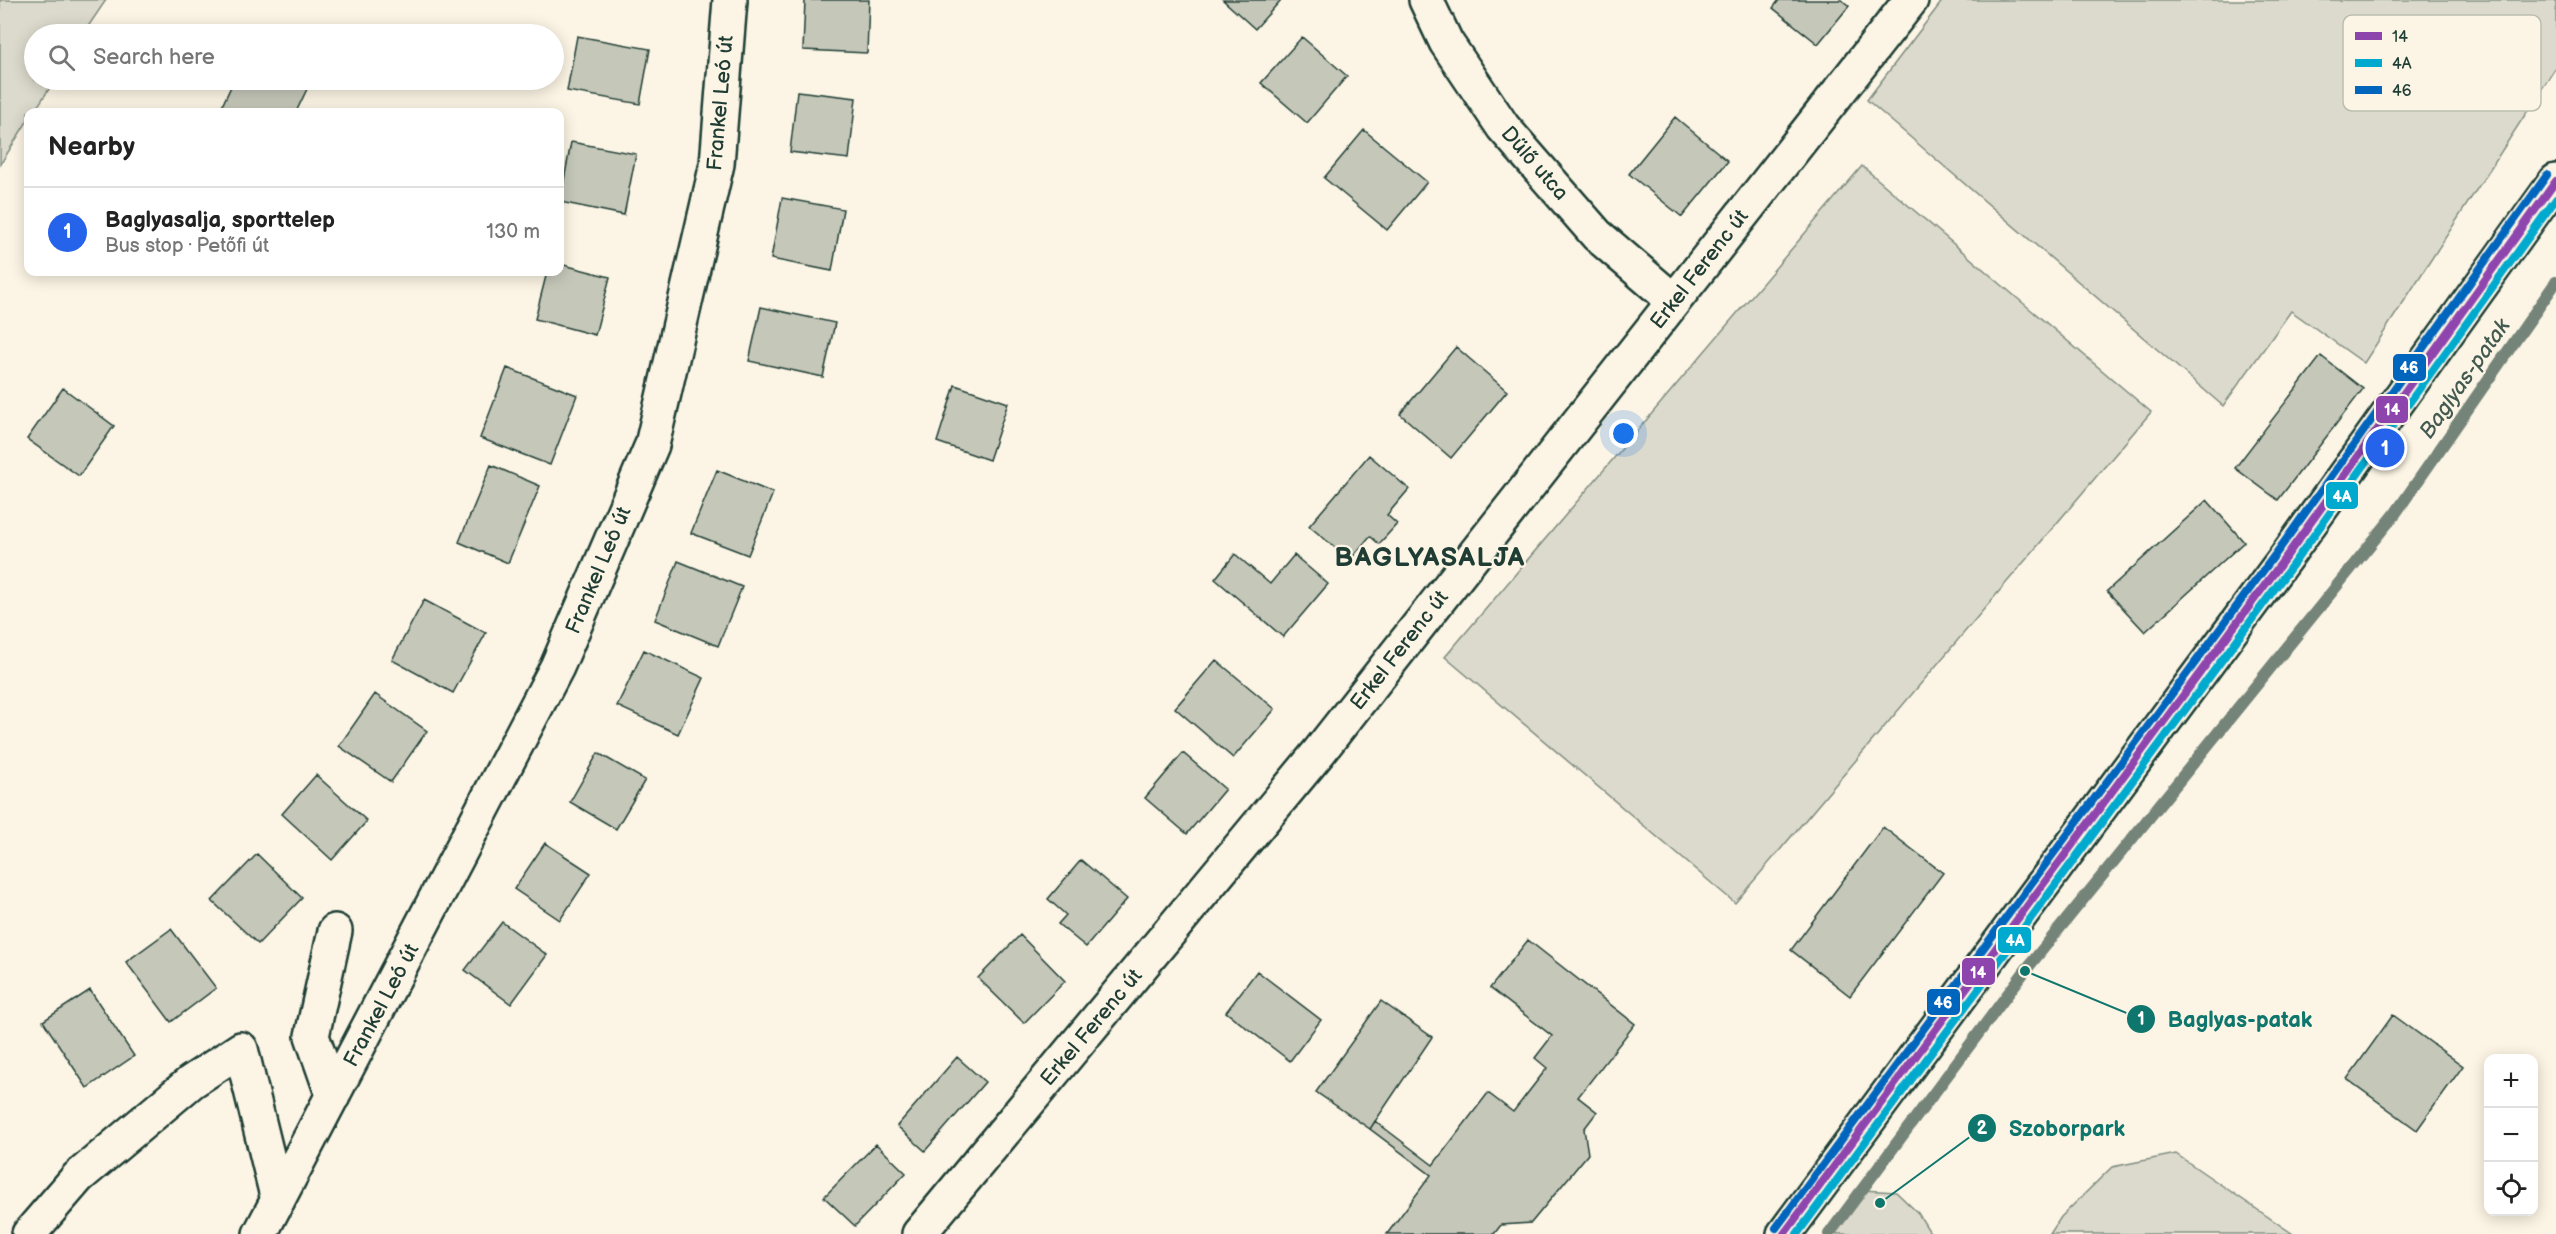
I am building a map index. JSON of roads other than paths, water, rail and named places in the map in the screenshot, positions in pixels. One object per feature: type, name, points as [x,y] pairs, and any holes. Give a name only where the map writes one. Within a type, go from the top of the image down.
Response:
[{"type":"street","name":"Frankel Leó út","points":[[260,1234],[557,667],[652,445],[717,164],[730,0]]},
{"type":"street","name":"Dűlő utca","points":[[1426,0],[1446,42],[1503,127],[1597,235],[1674,301]]},
{"type":"street","name":"Erkel Ferenc út","points":[[919,1234],[1318,752],[1911,0]]},
{"type":"street","points":[[1784,1234],[2288,554],[2556,182]]},
{"type":"street","name":"Frankel Leó út","points":[[333,1096],[312,1036],[334,931]]},
{"type":"street","points":[[29,1234],[78,1177],[190,1082],[241,1049],[278,1200]]},
{"type":"waterway","name":"Baglyas-patak","points":[[1829,1234],[2025,971],[2395,514],[2556,282]]},
{"type":"place","name":"Baglyasalja, sporttelep","points":[[2385,448]]},
{"type":"place","name":"Baglyas-patak","points":[[2025,971]]},
{"type":"place","name":"Szoborpark","points":[[1880,1203]]},
{"type":"district","name":"BAGLYASALJA","points":[[1430,557]]}]
